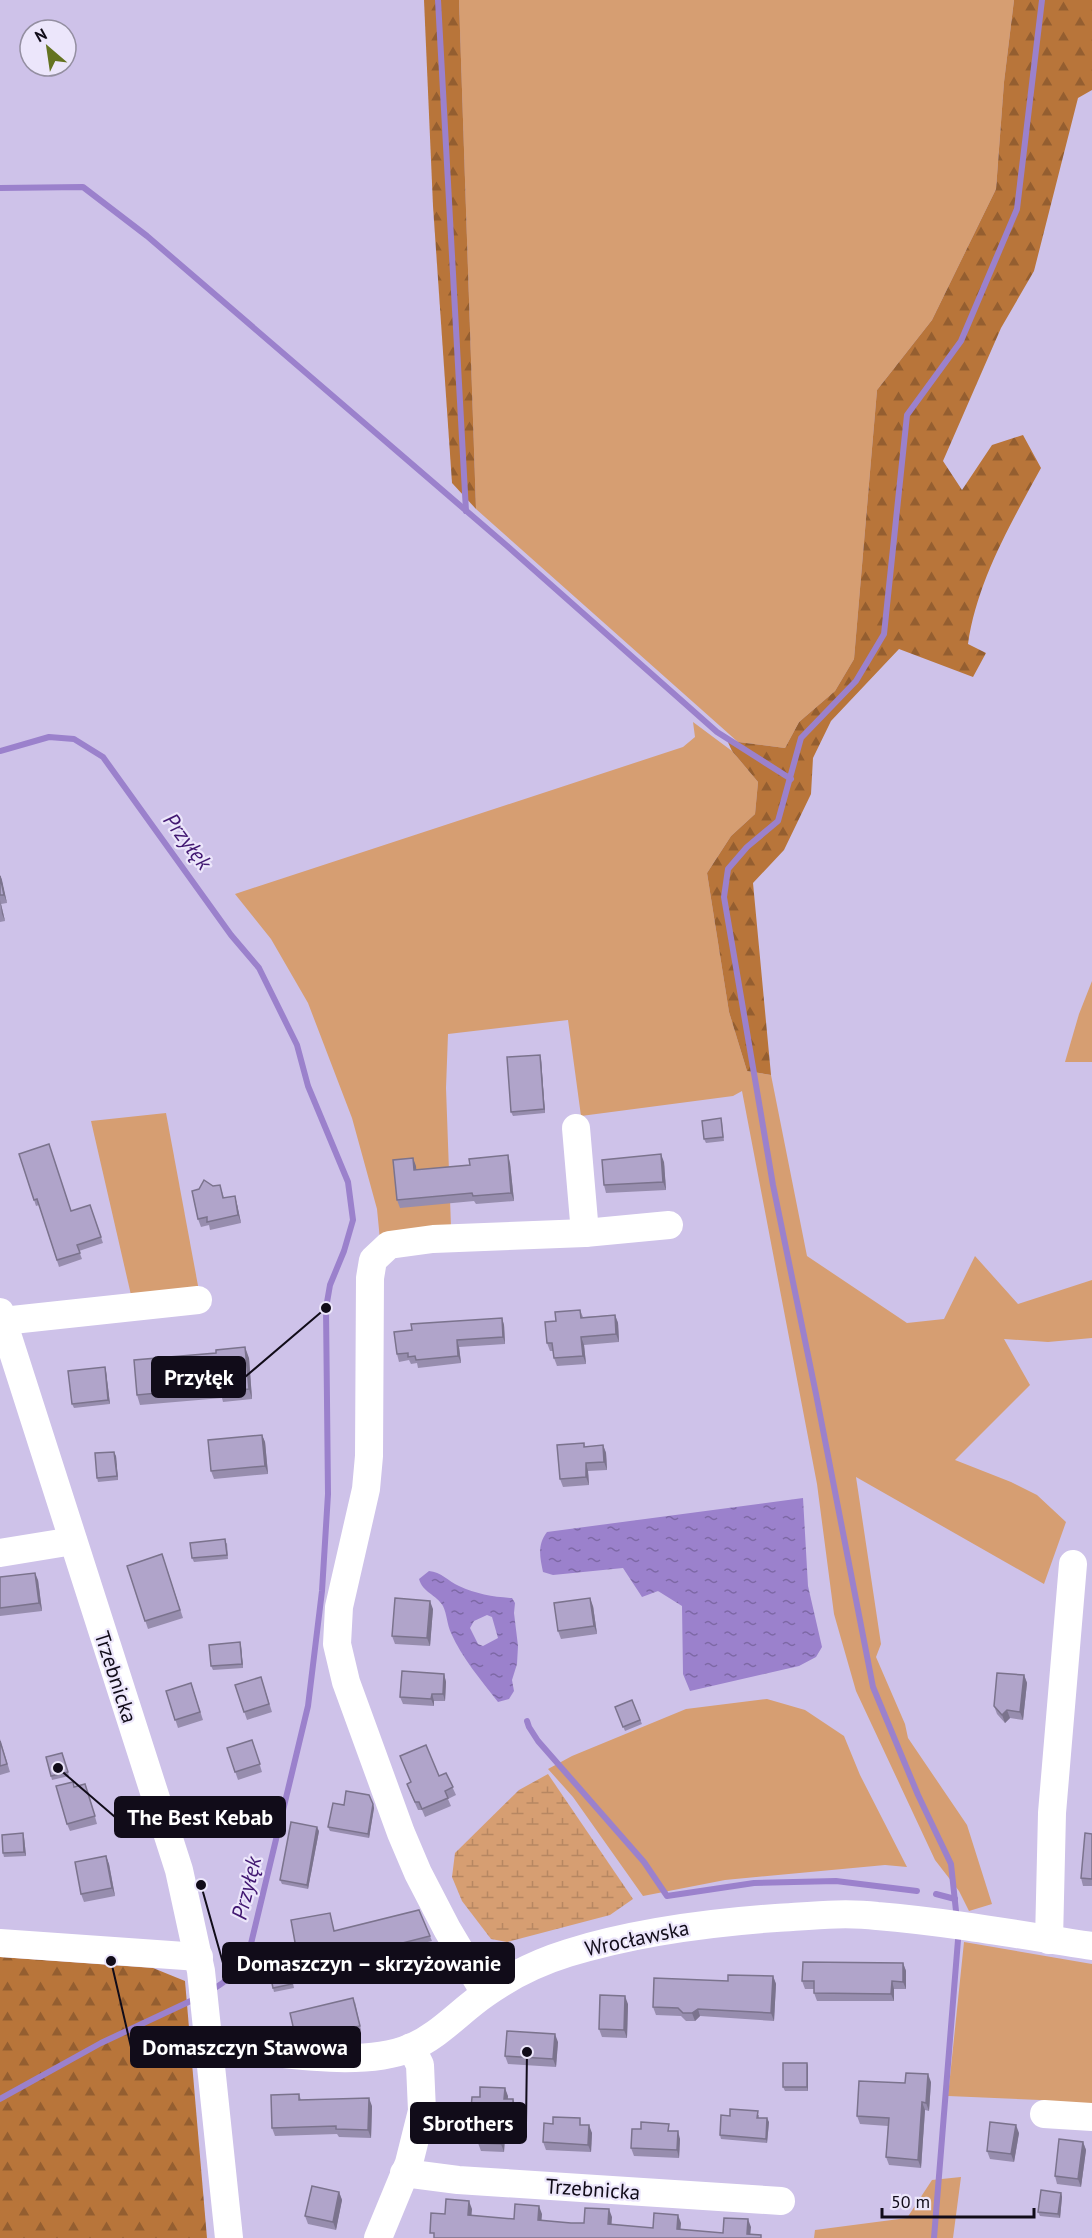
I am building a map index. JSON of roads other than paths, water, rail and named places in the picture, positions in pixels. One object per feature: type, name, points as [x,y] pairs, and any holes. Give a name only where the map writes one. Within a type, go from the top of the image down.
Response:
[{"type":"street","points":[[576,1128],[585,1233]]},
{"type":"street","points":[[485,1993],[447,1929],[405,1843],[346,1682],[337,1644],[339,1607],[366,1489],[369,1456],[370,1278],[373,1260],[389,1245],[433,1239],[585,1233],[669,1225]]},
{"type":"street","points":[[2,1317],[198,1300]]},
{"type":"street","name":"Trzebnicka","points":[[2,1317],[179,1870],[200,1964],[229,2238]]},
{"type":"street","points":[[0,1553],[73,1541]]},
{"type":"street","points":[[1049,1940],[1052,1813],[1073,1564]]},
{"type":"street","name":"Wrocławska","points":[[208,2032],[300,2056],[385,2055],[411,2047],[445,2026],[485,1993],[526,1970],[566,1954],[628,1936],[713,1922],[809,1916],[876,1915],[1092,1946]]},
{"type":"street","points":[[0,1943],[200,1964]]},
{"type":"street","points":[[382,2234],[405,2173],[422,2111],[420,2066],[411,2047]]},
{"type":"street","points":[[1044,2114],[1092,2118]]},
{"type":"street","name":"Trzebnicka","points":[[405,2173],[458,2180],[781,2201]]},
{"type":"water","points":[[803,1498],[808,1586],[822,1647],[816,1657],[799,1666],[690,1691],[683,1674],[682,1606],[658,1591],[642,1597],[623,1568],[553,1575],[543,1572],[541,1546],[547,1532]]},
{"type":"water","points":[[429,1571],[472,1591],[512,1598],[515,1603],[518,1646],[517,1664],[512,1680],[514,1691],[509,1699],[498,1702],[466,1660],[455,1642],[443,1606],[423,1587],[419,1579]],"holes":[[[487,1615],[492,1617],[498,1638],[483,1646],[478,1644],[470,1628],[474,1621]]]},
{"type":"waterway","points":[[438,0],[466,511]]},
{"type":"waterway","points":[[956,1911],[951,1864],[918,1795],[873,1687],[773,1185],[724,897],[728,869],[747,847],[778,821],[801,738],[856,681],[884,634],[907,415],[961,341],[1017,209],[1042,0]]},
{"type":"waterway","points":[[0,188],[83,187],[147,236],[506,545],[717,732],[791,779]]},
{"type":"waterway","name":"Przyłęk","points":[[0,751],[49,737],[74,739],[103,757],[231,935],[259,968],[297,1045],[308,1086],[348,1182],[353,1220],[344,1251],[330,1285],[326,1308],[328,1494],[322,1591],[308,1706],[249,1952],[233,1974],[211,1990]]},
{"type":"waterway","points":[[527,1721],[538,1741],[644,1862],[667,1896],[754,1883],[836,1881],[917,1891]]},
{"type":"waterway","points":[[936,1894],[955,1899]]},
{"type":"waterway","points":[[934,2238],[958,1940]]},
{"type":"waterway","name":"Przyłęk","points":[[0,2099],[101,2043],[197,1998]]},
{"type":"place","name":"Przyłęk","points":[[326,1308]]},
{"type":"place","name":"The Best Kebab","points":[[58,1768]]},
{"type":"place","name":"Domaszczyn – skrzyżowanie","points":[[201,1885]]},
{"type":"place","name":"Domaszczyn Stawowa","points":[[111,1961]]},
{"type":"place","name":"Sbrothers","points":[[527,2052]]}]
